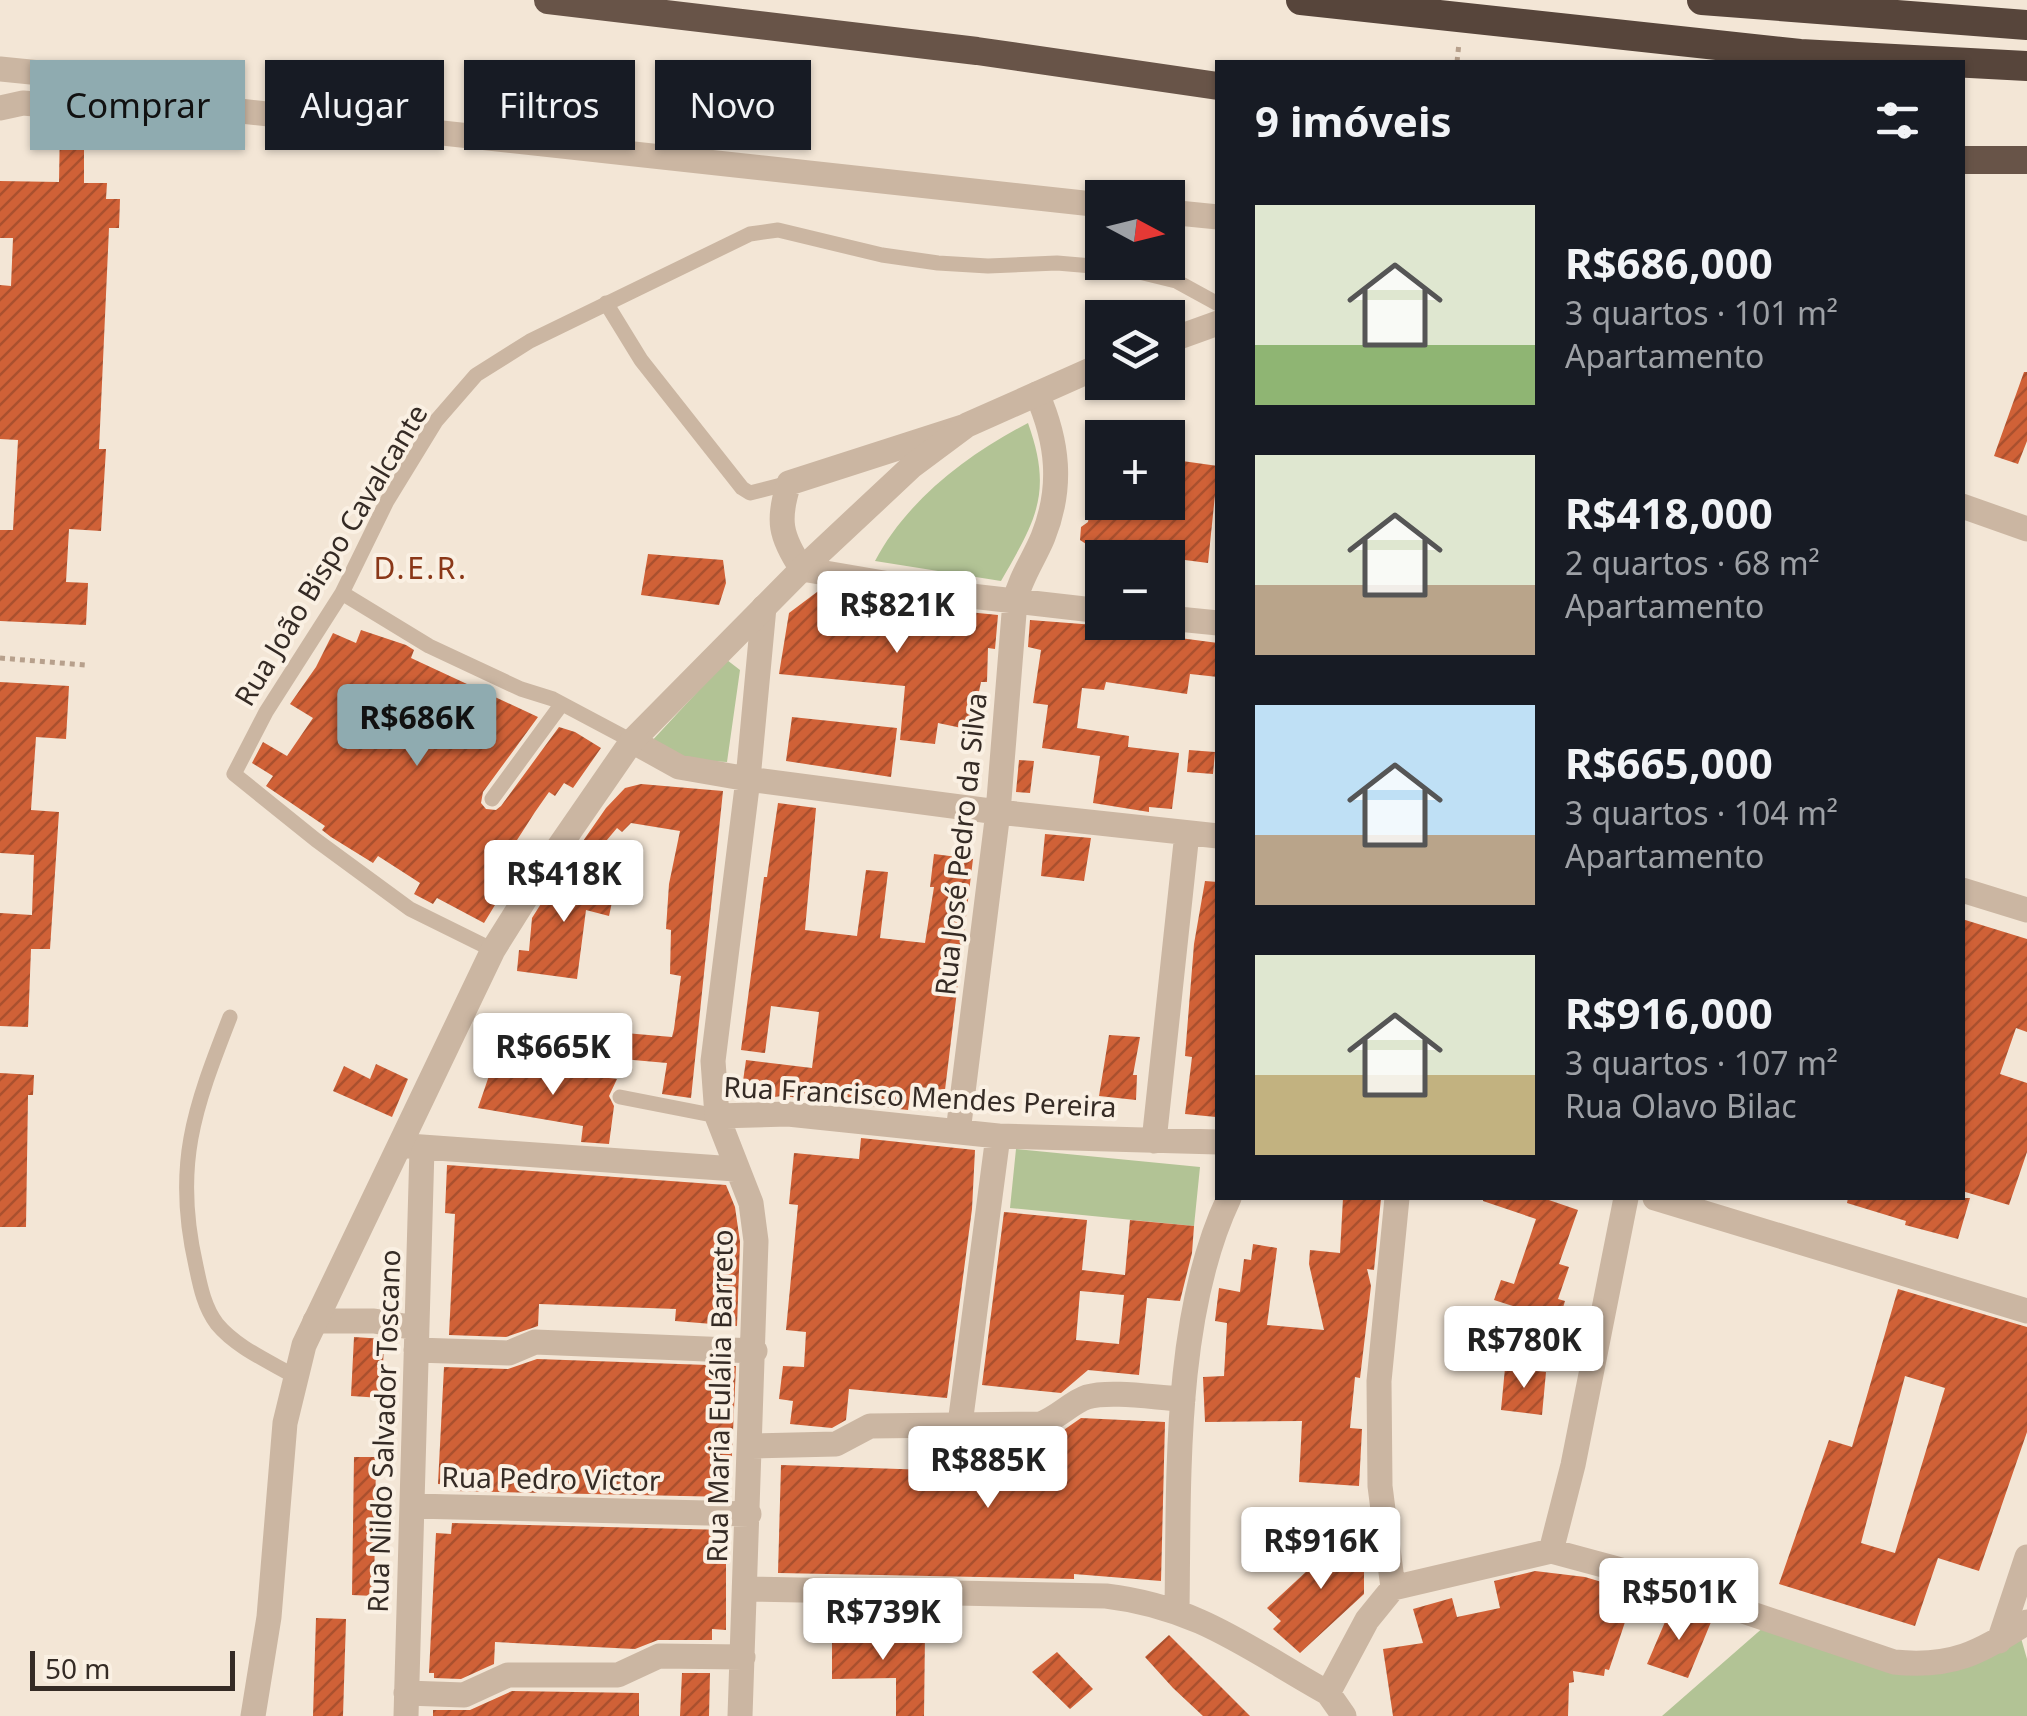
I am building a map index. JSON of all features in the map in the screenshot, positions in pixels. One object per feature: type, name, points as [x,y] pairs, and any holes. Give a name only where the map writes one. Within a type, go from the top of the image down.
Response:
[{"type":"highway","points":[[548,0],[978,51],[1215,86]]},
{"type":"highway","points":[[1301,0],[1800,54],[1914,60]]},
{"type":"highway","points":[[1702,0],[2027,25]]},
{"type":"highway","points":[[1965,63],[2027,66]]},
{"type":"highway","points":[[1965,160],[2027,160]]},
{"type":"street","points":[[0,69],[30,72]]},
{"type":"street","points":[[0,108],[30,104]]},
{"type":"street","points":[[245,111],[1085,202]]},
{"type":"street","points":[[1185,214],[1215,217]]},
{"type":"street","points":[[1185,335],[1215,324]]},
{"type":"street","points":[[1085,373],[967,425],[789,482],[780,512],[786,546],[802,569],[1085,609]]},
{"type":"street","name":"Rua José Pedro da Silva","points":[[958,1132],[998,812],[1015,602],[1023,576],[1043,538],[1056,492],[1055,446],[1037,394]]},
{"type":"street","points":[[252,1716],[270,1617],[284,1423],[294,1376],[314,1321],[410,1146],[493,950],[632,742],[802,569],[912,466],[967,425]]},
{"type":"street","points":[[1965,507],[2027,529]]},
{"type":"street","name":"Rua Maria Eulália Barreto","points":[[740,1716],[756,1241],[752,1203],[717,1116],[714,1061],[764,607]]},
{"type":"street","points":[[1185,620],[1215,623]]},
{"type":"street","points":[[632,742],[679,766],[748,779],[1215,836]]},
{"type":"street","points":[[1154,1140],[1187,833]]},
{"type":"street","points":[[1965,891],[2027,910]]},
{"type":"street","name":"Rua Francisco Mendes Pereira","points":[[717,1116],[788,1114],[998,1136],[1215,1142]]},
{"type":"street","points":[[960,1424],[998,1136]]},
{"type":"street","points":[[410,1146],[736,1169]]},
{"type":"street","name":"Rua Nildo Salvador Toscano","points":[[406,1704],[416,1339],[410,1146]]},
{"type":"street","points":[[1178,1610],[1183,1400],[1202,1270],[1228,1200]]},
{"type":"street","points":[[1393,1588],[1380,1486],[1378,1380],[1398,1200]]},
{"type":"street","points":[[1551,1551],[1573,1466],[1626,1200]]},
{"type":"street","points":[[1662,1200],[2027,1311]]},
{"type":"street","points":[[314,1321],[360,1320],[416,1339],[509,1352],[535,1342],[755,1351]]},
{"type":"street","points":[[752,1446],[836,1444],[870,1426],[1040,1424],[1056,1419],[1084,1398],[1098,1395],[1183,1400]]},
{"type":"street","name":"Rua Pedro Victor","points":[[412,1506],[749,1514]]},
{"type":"street","points":[[1328,1693],[1366,1620],[1393,1588],[1551,1551],[1625,1571],[1894,1662],[1925,1666],[1956,1660],[1999,1641],[2027,1622]]},
{"type":"street","points":[[1999,1641],[2027,1556]]},
{"type":"street","points":[[746,1589],[1106,1596],[1141,1600],[1178,1610],[1239,1638],[1328,1693],[1344,1716]]},
{"type":"street","points":[[406,1704],[464,1695],[508,1675],[618,1675],[659,1656],[743,1656]]},
{"type":"lane","name":"Rua João Bispo Cavalcante","points":[[493,950],[410,909],[234,774],[266,712],[342,593],[387,501],[436,421],[476,375],[530,341],[606,303],[750,234],[778,230],[938,263],[1057,263],[1127,269],[1176,281],[1215,302]]},
{"type":"lane","points":[[606,303],[641,360],[742,488],[750,493],[789,482]]},
{"type":"lane","points":[[342,593],[428,646],[521,690],[561,704],[632,742]]},
{"type":"lane","points":[[492,799],[561,704]]},
{"type":"lane","points":[[230,1018],[191,1125],[185,1189],[191,1246],[206,1304],[217,1324],[240,1345],[294,1376]]},
{"type":"lane","name":"Rua Francisco Mendes Pereira","points":[[620,1097],[717,1116]]},
{"type":"path","points":[[0,658],[85,666]]},
{"type":"green space","points":[[1028,423],[1040,488],[1032,523],[1001,581],[875,561],[904,518],[941,481],[983,449]]},
{"type":"green space","points":[[727,660],[740,670],[727,762],[693,760],[649,744]]},
{"type":"green space","points":[[1016,1149],[1200,1167],[1194,1226],[1010,1208]]},
{"type":"green space","points":[[1765,1626],[1916,1674],[2021,1638],[2027,1659],[2027,1716],[1662,1716]]},
{"type":"building","points":[[60,150],[84,150],[84,183],[107,183],[106,199],[120,199],[119,228],[109,228],[99,449],[106,449],[101,531],[69,529],[66,582],[88,583],[86,625],[0,621],[0,530],[13,530],[18,440],[0,439],[0,285],[11,286],[13,238],[0,238],[0,181],[59,182]]},
{"type":"building","points":[[2024,372],[2027,441],[2018,464],[1994,456]]},
{"type":"building","points":[[1185,461],[1215,466],[1208,563],[1185,560],[1185,540],[1085,540],[1085,543],[1080,540],[1081,527],[1088,522],[1185,520]]},
{"type":"building","points":[[648,554],[723,560],[726,583],[719,605],[641,595]]},
{"type":"building","points":[[821,589],[834,591],[833,606],[877,609],[878,603],[998,615],[995,649],[988,648],[987,682],[981,682],[971,730],[938,723],[935,744],[900,740],[905,686],[779,674],[789,613]]},
{"type":"building","points":[[1030,620],[1085,624],[1085,640],[1185,639],[1215,643],[1215,677],[1190,674],[1187,694],[1106,682],[1104,690],[1082,688],[1077,728],[1129,736],[1128,747],[1179,753],[1172,809],[1149,807],[1149,812],[1093,803],[1100,756],[1042,748],[1048,705],[1033,703],[1041,650],[1028,647]]},
{"type":"building","points":[[361,630],[406,645],[414,650],[411,658],[538,717],[483,792],[481,803],[486,809],[501,806],[559,727],[601,748],[573,788],[564,783],[555,796],[549,792],[535,812],[497,882],[506,887],[484,923],[437,898],[433,904],[414,894],[420,883],[378,856],[373,863],[331,837],[322,830],[325,826],[266,786],[273,776],[252,763],[263,742],[287,756],[313,718],[290,704],[316,667],[333,633],[356,643]]},
{"type":"building","points":[[0,682],[69,686],[66,739],[36,737],[31,810],[59,812],[50,949],[31,949],[28,1027],[0,1026],[0,913],[32,915],[34,855],[0,853]]},
{"type":"building","points":[[792,717],[897,728],[891,777],[786,761]]},
{"type":"building","points":[[1189,750],[1215,752],[1213,774],[1187,772]]},
{"type":"building","points":[[1019,760],[1034,761],[1030,793],[1016,792]]},
{"type":"building","points":[[641,784],[723,791],[691,1098],[662,1094],[667,1063],[622,1059],[625,1033],[672,1037],[681,976],[670,974],[671,930],[666,929],[669,884],[680,831],[631,823],[622,832],[617,828],[596,853],[583,841],[625,788]]},
{"type":"building","points":[[778,803],[816,808],[805,930],[857,936],[866,870],[888,872],[880,938],[925,943],[934,887],[930,887],[934,854],[973,859],[945,1090],[911,1086],[908,1110],[741,1095],[746,1060],[812,1068],[819,1012],[771,1006],[765,1053],[741,1050]]},
{"type":"building","points":[[1045,834],[1091,838],[1084,881],[1041,876]]},
{"type":"building","points":[[561,872],[616,884],[609,916],[586,910],[577,979],[517,971],[519,950],[529,951],[532,918]]},
{"type":"building","points":[[1205,881],[1215,882],[1215,1117],[1185,1114],[1192,1057],[1185,1056],[1194,944]]},
{"type":"building","points":[[1965,920],[2027,939],[2027,1032],[2016,1028],[2000,1074],[2027,1083],[2027,1152],[2009,1205],[1965,1192]]},
{"type":"building","points":[[487,1016],[515,1022],[508,1058],[481,1055]]},
{"type":"building","points":[[1109,1035],[1140,1037],[1133,1075],[1137,1075],[1136,1100],[1099,1096]]},
{"type":"building","points":[[376,1064],[408,1079],[392,1117],[333,1091],[344,1066],[370,1079]]},
{"type":"building","points":[[493,1064],[617,1079],[609,1096],[614,1106],[609,1144],[581,1142],[583,1126],[478,1108]]},
{"type":"building","points":[[0,1073],[34,1075],[33,1095],[28,1095],[26,1227],[0,1227]]},
{"type":"building","points":[[861,1138],[975,1150],[972,1209],[947,1398],[849,1389],[846,1420],[832,1428],[790,1424],[793,1401],[779,1399],[783,1366],[804,1367],[806,1332],[786,1330],[798,1205],[789,1204],[794,1153],[859,1159]]},
{"type":"building","points":[[447,1165],[726,1185],[735,1207],[740,1242],[737,1326],[675,1321],[676,1309],[539,1304],[538,1326],[506,1337],[449,1335],[455,1214],[445,1213]]},
{"type":"building","points":[[1970,1198],[1958,1239],[1905,1225],[1906,1221],[1847,1203]]},
{"type":"building","points":[[1343,1200],[1381,1200],[1374,1270],[1367,1269],[1371,1286],[1350,1428],[1362,1429],[1359,1486],[1299,1482],[1302,1421],[1205,1422],[1203,1377],[1224,1376],[1227,1323],[1215,1321],[1219,1288],[1240,1292],[1244,1259],[1251,1260],[1253,1244],[1277,1248],[1267,1325],[1324,1330],[1309,1264],[1310,1250],[1340,1253]]},
{"type":"building","points":[[1549,1200],[1578,1210],[1559,1264],[1569,1267],[1558,1299],[1565,1301],[1559,1321],[1494,1300],[1501,1280],[1514,1284],[1536,1219],[1483,1201]]},
{"type":"building","points":[[1004,1212],[1087,1220],[1082,1270],[1125,1275],[1130,1220],[1194,1226],[1180,1301],[1147,1298],[1139,1375],[1088,1370],[1061,1393],[982,1385]],"holes":[[[1080,1291],[1124,1295],[1119,1344],[1076,1340]]]},
{"type":"building","points":[[1898,1289],[2027,1327],[2027,1432],[1979,1571],[1938,1558],[1915,1626],[1779,1584],[1829,1440],[1852,1447]],"holes":[[[1905,1376],[1945,1388],[1895,1553],[1861,1543]]]},
{"type":"building","points":[[354,1337],[384,1339],[382,1398],[351,1396]]},
{"type":"building","points":[[537,1359],[736,1366],[730,1497],[454,1491],[454,1485],[438,1484],[444,1367],[508,1369]]},
{"type":"building","points":[[1505,1368],[1546,1372],[1542,1415],[1501,1410]]},
{"type":"building","points":[[1081,1418],[1165,1422],[1161,1581],[1074,1574],[1074,1579],[778,1573],[781,1465],[929,1470],[930,1451],[974,1453],[974,1444],[1057,1447],[1058,1434]]},
{"type":"building","points":[[354,1457],[376,1457],[374,1596],[352,1595]]},
{"type":"building","points":[[452,1523],[726,1530],[726,1630],[712,1629],[712,1640],[658,1640],[635,1649],[495,1642],[494,1664],[461,1679],[434,1678],[434,1673],[429,1673],[436,1533],[451,1534]]},
{"type":"building","points":[[1309,1542],[1364,1543],[1364,1594],[1300,1653],[1273,1629],[1281,1621],[1267,1608],[1309,1569]]},
{"type":"building","points":[[1535,1571],[1585,1577],[1635,1592],[1609,1670],[1605,1669],[1604,1676],[1573,1671],[1568,1716],[1393,1716],[1383,1649],[1423,1643],[1413,1609],[1452,1598],[1457,1617],[1500,1608],[1494,1581]]},
{"type":"building","points":[[1671,1608],[1711,1622],[1688,1678],[1647,1664]]},
{"type":"building","points":[[316,1618],[346,1619],[343,1716],[313,1716]]},
{"type":"building","points":[[832,1626],[861,1626],[861,1633],[925,1634],[924,1716],[896,1716],[896,1678],[832,1679]]},
{"type":"building","points":[[1169,1635],[1250,1716],[1203,1716],[1173,1688],[1145,1657]]},
{"type":"building","points":[[1057,1652],[1093,1689],[1070,1709],[1032,1672]]},
{"type":"building","points":[[682,1673],[710,1673],[709,1716],[680,1716]]},
{"type":"building","points":[[512,1691],[639,1693],[639,1716],[433,1716],[433,1710],[470,1710]]},
{"type":"district","name":"D.E.R.","points":[[421,569]]}]
